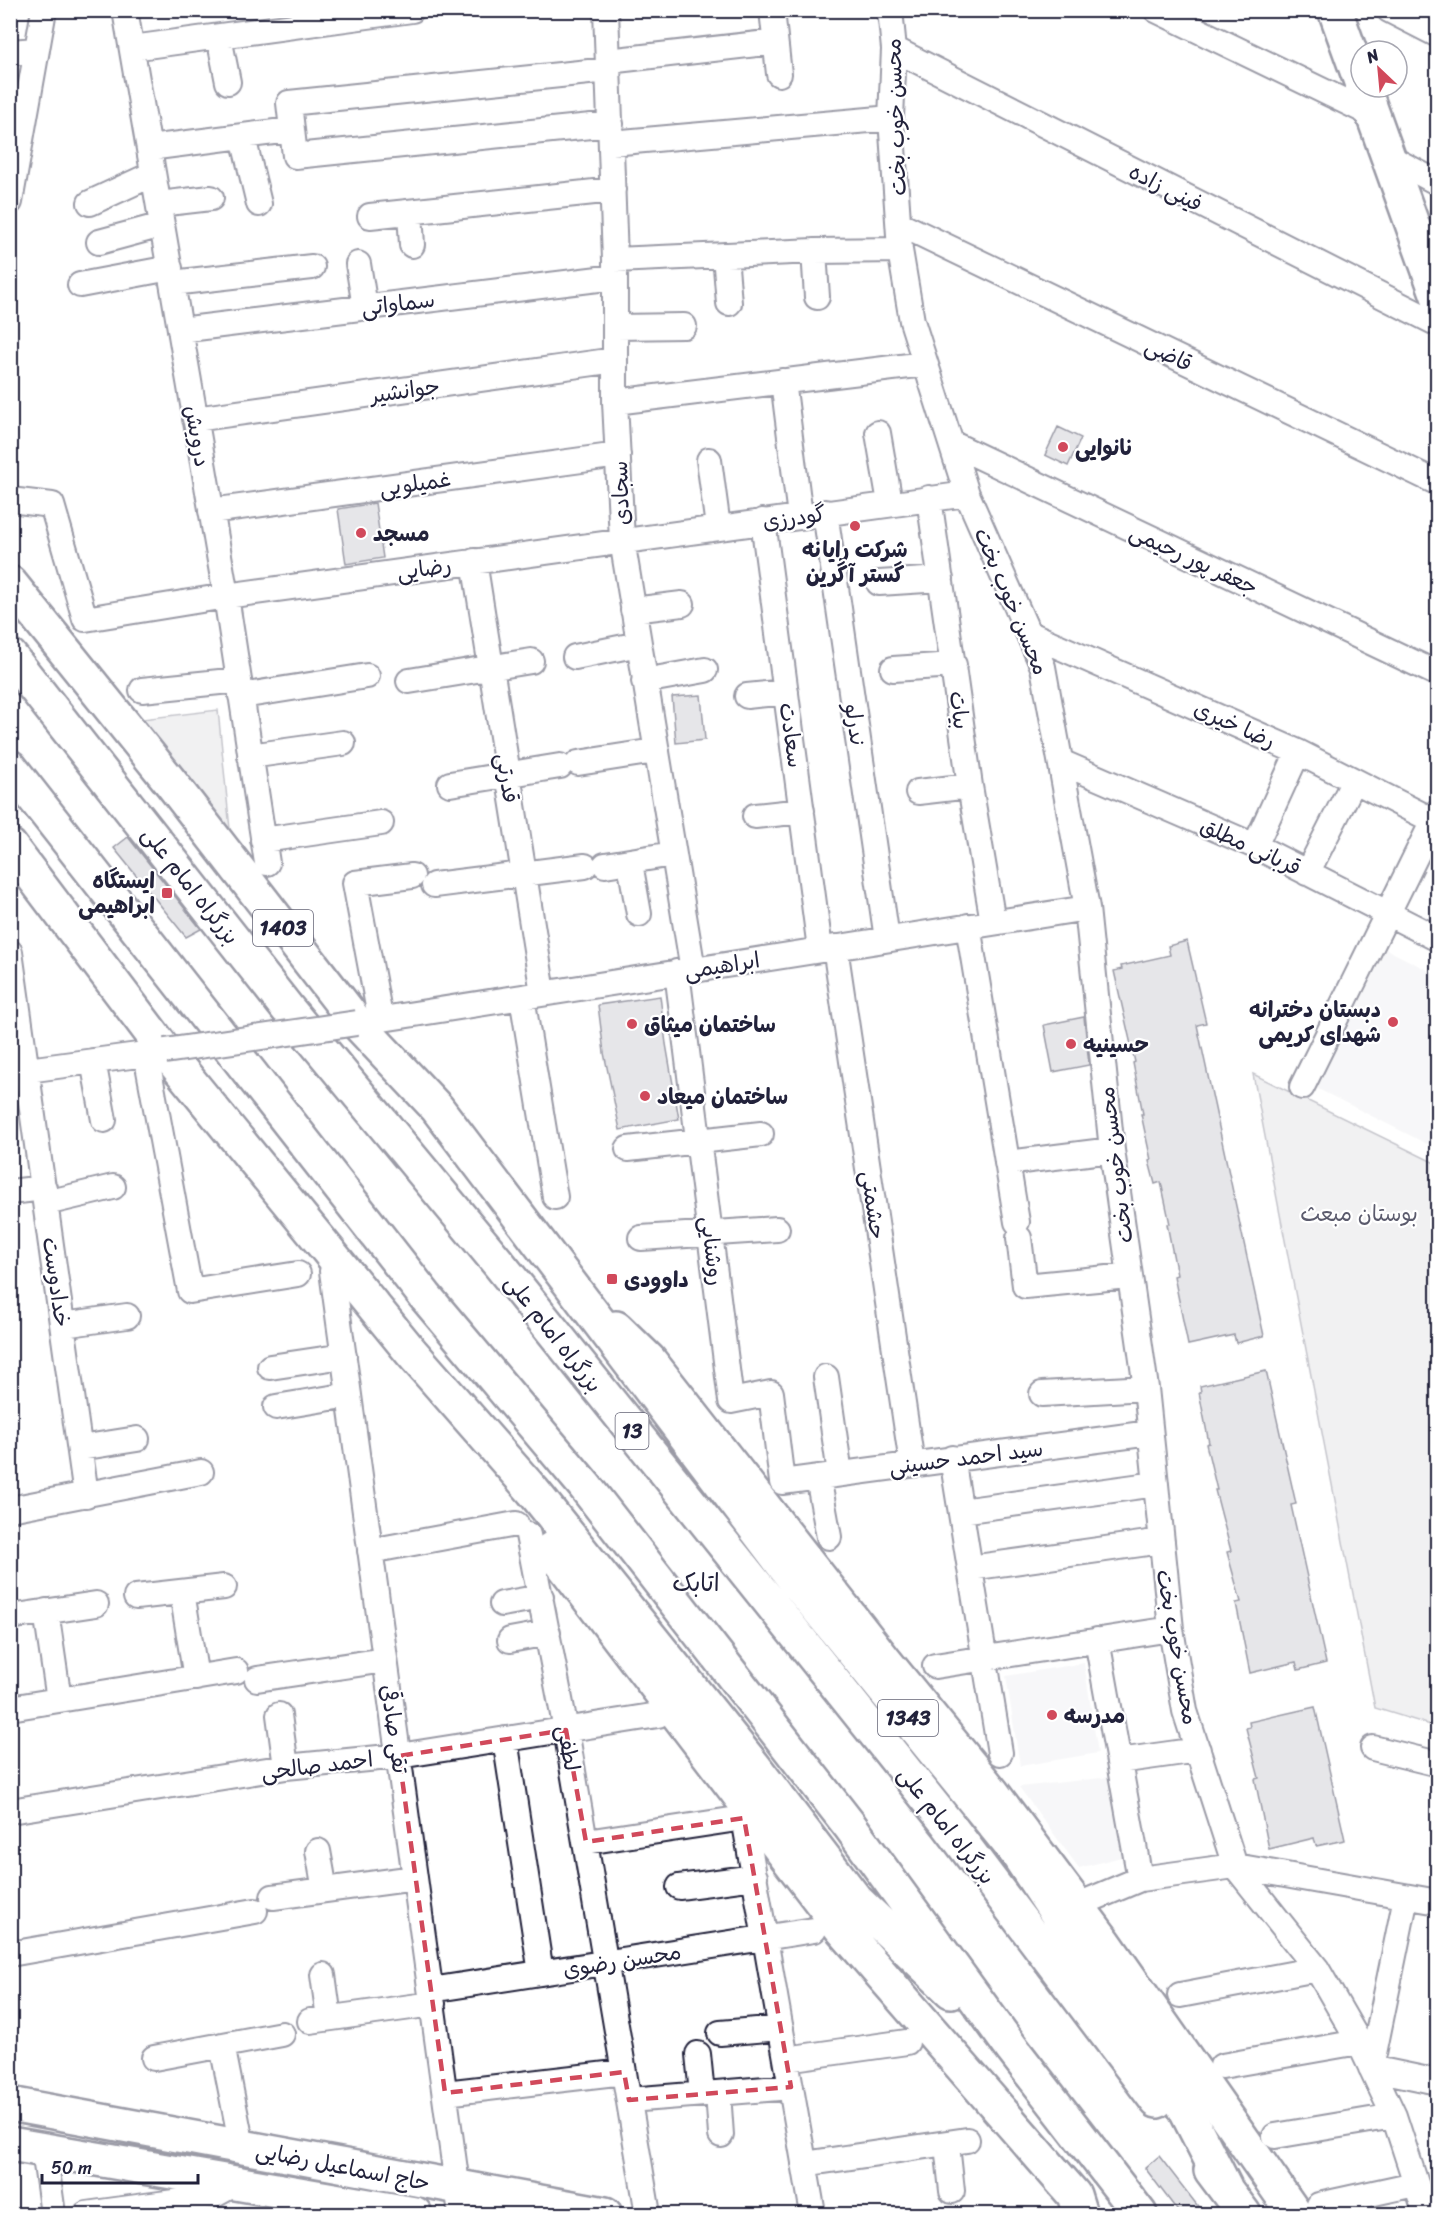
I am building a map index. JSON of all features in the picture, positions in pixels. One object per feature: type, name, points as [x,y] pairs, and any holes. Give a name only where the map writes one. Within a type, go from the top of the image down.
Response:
[{"type":"main road","points":[[1335,10],[1349,49]]},
{"type":"main road","points":[[1368,101],[1437,296]]},
{"type":"main road","name":"1403","points":[[10,583],[172,784],[368,1020],[558,1271]]},
{"type":"main road","name":"بزرگراه امام علی","points":[[10,656],[287,1008],[500,1265],[947,1823],[1173,2122],[1226,2187],[1244,2214]]},
{"type":"main road","points":[[10,767],[425,1296],[584,1485],[850,1826],[1013,2050],[1140,2214]]},
{"type":"main road","points":[[10,846],[155,1052],[533,1491],[746,1756],[856,1900],[1013,2050]]},
{"type":"main road","points":[[558,1271],[649,1360],[885,1661],[992,1792],[1307,2210]]},
{"type":"main road","name":"1343","points":[[558,1271],[793,1578],[1016,1852],[1181,2101],[1226,2187]]},
{"type":"main road","points":[[411,1352],[472,1446],[841,1928],[1074,2195],[1080,2214]]},
{"type":"main road","name":"حاج اسماعیل رضایی","points":[[10,2104],[242,2147],[460,2201],[606,2214]]},
{"type":"main road","name":"حاج اسماعیل رضایی","points":[[10,2144],[415,2214]]},
{"type":"street","points":[[10,202],[44,10]]},
{"type":"street","name":"درویش","points":[[125,10],[226,596],[265,852],[381,823]]},
{"type":"street","points":[[132,48],[412,10]]},
{"type":"street","name":"سجادی","points":[[606,10],[615,268],[615,402],[622,540],[655,752],[674,854],[685,971]]},
{"type":"street","points":[[772,10],[779,74]]},
{"type":"street","name":"محسن خوب بخت","points":[[890,10],[894,50],[891,118],[900,250],[912,321],[967,494],[1043,667],[1087,908],[1112,1150],[1128,1276],[1146,1388],[1170,1629],[1185,1711],[1235,1866],[1317,1970],[1359,2042],[1394,2116],[1426,2214]]},
{"type":"street","points":[[1156,10],[1368,101]]},
{"type":"street","points":[[1389,10],[1437,35]]},
{"type":"street","points":[[219,37],[228,82]]},
{"type":"street","points":[[776,42],[608,66],[289,103],[290,130],[295,156],[611,133],[891,118]]},
{"type":"street","points":[[10,52],[37,50]]},
{"type":"street","name":"فینی زاده","points":[[894,50],[1437,324]]},
{"type":"street","points":[[149,148],[290,130]]},
{"type":"street","points":[[243,137],[259,204]]},
{"type":"street","points":[[1387,156],[1437,183]]},
{"type":"street","points":[[90,203],[153,174]]},
{"type":"street","points":[[370,216],[613,190]]},
{"type":"street","points":[[99,242],[160,214],[211,198]]},
{"type":"street","points":[[410,212],[412,245]]},
{"type":"street","name":"قاضی","points":[[900,224],[1437,483]]},
{"type":"street","points":[[814,250],[817,297]]},
{"type":"street","name":"سماواتی","points":[[180,330],[365,307],[615,268],[725,255],[814,250],[900,250]]},
{"type":"street","points":[[725,255],[729,303]]},
{"type":"street","points":[[358,264],[365,307]]},
{"type":"street","points":[[80,285],[171,275],[312,267]]},
{"type":"street","points":[[616,327],[684,326]]},
{"type":"street","name":"جوانشیر","points":[[195,419],[615,360]]},
{"type":"street","points":[[615,402],[925,364]]},
{"type":"street","points":[[783,381],[800,516]]},
{"type":"street","points":[[878,433],[890,503]]},
{"type":"street","name":"جعفر پور رحیمی","points":[[951,443],[1437,674]]},
{"type":"street","name":"غمیلویی","points":[[211,511],[618,455]]},
{"type":"street","points":[[709,460],[718,527]]},
{"type":"street","name":"گودرزی","points":[[622,540],[967,494]]},
{"type":"street","name":"بیات","points":[[929,498],[970,786],[993,922]]},
{"type":"street","name":"رضایی","points":[[10,500],[52,505],[85,619],[226,596],[622,540]]},
{"type":"street","name":"ندرلو","points":[[825,512],[887,939]]},
{"type":"street","name":"سعادت","points":[[763,521],[802,811],[828,948]]},
{"type":"street","name":"قدرتی","points":[[474,561],[523,874],[533,995],[555,1197]]},
{"type":"street","points":[[879,583],[941,579]]},
{"type":"street","points":[[633,610],[682,604]]},
{"type":"street","name":"رضا خیری","points":[[1028,633],[1298,752],[1354,781],[1436,818]]},
{"type":"street","points":[[575,657],[639,644]]},
{"type":"street","points":[[410,681],[531,661]]},
{"type":"street","points":[[893,669],[954,665]]},
{"type":"street","points":[[644,681],[705,670]]},
{"type":"street","points":[[142,690],[240,688],[367,676]]},
{"type":"street","points":[[747,696],[786,692]]},
{"type":"street","points":[[250,756],[343,743]]},
{"type":"street","points":[[450,784],[655,752]]},
{"type":"street","points":[[1256,846],[1298,752]]},
{"type":"street","name":"قربانی مطلق","points":[[1060,762],[1256,846],[1437,939]]},
{"type":"street","points":[[1307,873],[1354,781]]},
{"type":"street","points":[[918,792],[970,786]]},
{"type":"street","points":[[755,816],[802,811]]},
{"type":"street","points":[[1302,1087],[1436,818]]},
{"type":"street","points":[[368,1020],[355,883],[523,874],[630,863],[674,854]]},
{"type":"street","points":[[630,863],[639,914]]},
{"type":"street","name":"ابراهیمی","points":[[155,1052],[1087,908]]},
{"type":"street","points":[[968,926],[1026,1286],[1128,1276]]},
{"type":"street","name":"حشمتی","points":[[828,948],[912,1464]]},
{"type":"street","name":"خدادوست","points":[[10,952],[19,1071],[45,1196],[86,1495]]},
{"type":"street","name":"روشنایی","points":[[685,971],[699,1142],[731,1401],[771,1393],[782,1482]]},
{"type":"street","points":[[19,1071],[155,1052],[190,1291],[298,1274]]},
{"type":"street","points":[[93,1061],[104,1120]]},
{"type":"street","points":[[628,1149],[761,1134]]},
{"type":"street","points":[[1007,1163],[1112,1150]]},
{"type":"street","points":[[10,1192],[45,1196],[113,1187]]},
{"type":"street","points":[[641,1238],[777,1229]]},
{"type":"street","name":"تقی صادقی","points":[[332,1271],[460,2201]]},
{"type":"street","points":[[63,1326],[127,1316]]},
{"type":"street","points":[[270,1367],[344,1356]]},
{"type":"street","points":[[826,1377],[829,1537]]},
{"type":"street","points":[[1042,1394],[1146,1388]]},
{"type":"street","points":[[276,1407],[349,1395]]},
{"type":"street","name":"سید احمد حسینی","points":[[782,1482],[1150,1433]]},
{"type":"street","points":[[80,1448],[137,1439]]},
{"type":"street","points":[[952,1458],[1000,1753]]},
{"type":"street","points":[[10,1509],[201,1472]]},
{"type":"street","points":[[961,1511],[1156,1484]]},
{"type":"street","name":"لطفی","points":[[370,1551],[522,1530],[541,1597],[566,1730],[648,2214]]},
{"type":"street","points":[[970,1568],[1162,1541]]},
{"type":"street","points":[[136,1597],[224,1587]]},
{"type":"street","points":[[182,1592],[196,1678]]},
{"type":"street","points":[[502,1604],[541,1597]]},
{"type":"street","points":[[10,1617],[96,1604]]},
{"type":"street","points":[[46,1611],[59,1700]]},
{"type":"street","points":[[934,1666],[1170,1629]]},
{"type":"street","points":[[510,1640],[548,1633]]},
{"type":"street","points":[[1097,1640],[1140,1879]]},
{"type":"street","points":[[10,1708],[196,1678],[247,1675],[386,1660]]},
{"type":"street","points":[[279,1715],[286,1767]]},
{"type":"street","name":"احمد صالحی","points":[[10,1811],[286,1767],[399,1756],[658,1715]]},
{"type":"street","points":[[505,1739],[541,1973]]},
{"type":"street","points":[[1372,1748],[1437,1764]]},
{"type":"street","points":[[1119,1761],[1197,1750]]},
{"type":"street","points":[[585,1842],[744,1818],[813,2214]]},
{"type":"street","points":[[318,1851],[325,1890]]},
{"type":"street","points":[[1090,1900],[1140,1879],[1235,1866],[1437,1902]]},
{"type":"street","points":[[679,1887],[755,1877]]},
{"type":"street","points":[[10,1954],[325,1890],[415,1878]]},
{"type":"street","points":[[1406,1897],[1371,2068],[1437,2082]]},
{"type":"street","name":"محسن رضوی","points":[[323,1975],[319,2020],[541,1973],[814,1930]]},
{"type":"street","points":[[1180,1995],[1317,1970]]},
{"type":"street","points":[[720,2033],[781,2028]]},
{"type":"street","points":[[154,2058],[282,2034]]},
{"type":"street","points":[[786,2059],[907,2042]]},
{"type":"street","points":[[1222,2066],[1359,2042]]},
{"type":"street","points":[[222,2045],[242,2147]]},
{"type":"street","points":[[698,2054],[722,2135]]},
{"type":"street","points":[[445,2093],[624,2072]]},
{"type":"street","points":[[628,2100],[791,2087]]},
{"type":"street","points":[[1275,2136],[1394,2116]]},
{"type":"street","points":[[804,2164],[957,2143],[952,2192]]},
{"type":"street","points":[[44,2150],[53,2214]]},
{"type":"street","points":[[86,2214],[211,2197],[237,2183]]},
{"type":"street","points":[[1307,2210],[1365,2205],[1415,2184]]},
{"type":"highlighted area","points":[[566,1730],[586,1842],[744,1818],[791,2087],[629,2100],[624,2072],[445,2093],[399,1756]]},
{"type":"shaded area","name":"دبستان دخترانه شهدای کریمی","points":[[1386,949],[1437,975],[1437,1149],[1316,1088]]},
{"type":"shaded area","name":"مدرسه","points":[[1084,1663],[1098,1753],[1020,1766],[1006,1676]]},
{"type":"shaded area","name":"مدرسه","points":[[1110,1777],[1125,1856],[1079,1868],[1019,1787]]},
{"type":"green space","points":[[218,710],[233,859],[125,721]]},
{"type":"green space","name":"بوستان مبعث","points":[[1253,1074],[1437,1164],[1437,1727],[1375,1708]]},
{"type":"building","name":"نانوایی","points":[[1058,427],[1081,438],[1068,466],[1045,455]]},
{"type":"building","name":"مسجد","points":[[375,503],[383,558],[346,564],[338,509]]},
{"type":"building","points":[[701,695],[705,740],[676,743],[672,697]]},
{"type":"building","points":[[128,837],[201,929],[186,937],[114,848]]},
{"type":"building","points":[[1187,941],[1206,1023],[1197,1025],[1264,1336],[1236,1343],[1234,1335],[1188,1345],[1174,1276],[1177,1275],[1167,1224],[1170,1224],[1161,1182],[1155,1184],[1149,1161],[1151,1160],[1133,1063],[1135,1062],[1114,971],[1122,969],[1121,966],[1170,955],[1168,946]]},
{"type":"building","points":[[660,996],[679,1119],[620,1130],[604,1053],[598,1005]]},
{"type":"building","name":"حسینیه","points":[[1084,1017],[1089,1065],[1053,1072],[1044,1025]]},
{"type":"building","points":[[1266,1371],[1296,1504],[1291,1505],[1326,1663],[1298,1670],[1296,1662],[1250,1673],[1236,1603],[1241,1602],[1227,1552],[1231,1551],[1215,1490],[1217,1490],[1206,1444],[1209,1443],[1199,1392],[1201,1392],[1200,1386]]},
{"type":"building","points":[[1315,1707],[1345,1840],[1316,1846],[1314,1838],[1269,1849],[1255,1779],[1259,1778],[1246,1728],[1250,1727],[1249,1722]]},
{"type":"building","points":[[1159,2156],[1204,2214],[1180,2214],[1145,2168]]},
{"type":"place","name":"نانوایی","points":[[1063,447]]},
{"type":"place","name":"شرکت رایانه گستر آگرین","points":[[855,526]]},
{"type":"place","name":"مسجد","points":[[361,533]]},
{"type":"place","name":"ایستگاه ابراهیمی","points":[[167,893]]},
{"type":"place","name":"دبستان دخترانه شهدای کریمی","points":[[1393,1022]]},
{"type":"place","name":"ساختمان میثاق","points":[[632,1024]]},
{"type":"place","name":"حسینیه","points":[[1071,1044]]},
{"type":"place","name":"ساختمان میعاد","points":[[645,1096]]},
{"type":"place","name":"داوودی","points":[[612,1279]]},
{"type":"place","name":"مدرسه","points":[[1052,1715]]},
{"type":"district","name":"اتابک","points":[[696,1583]]}]
